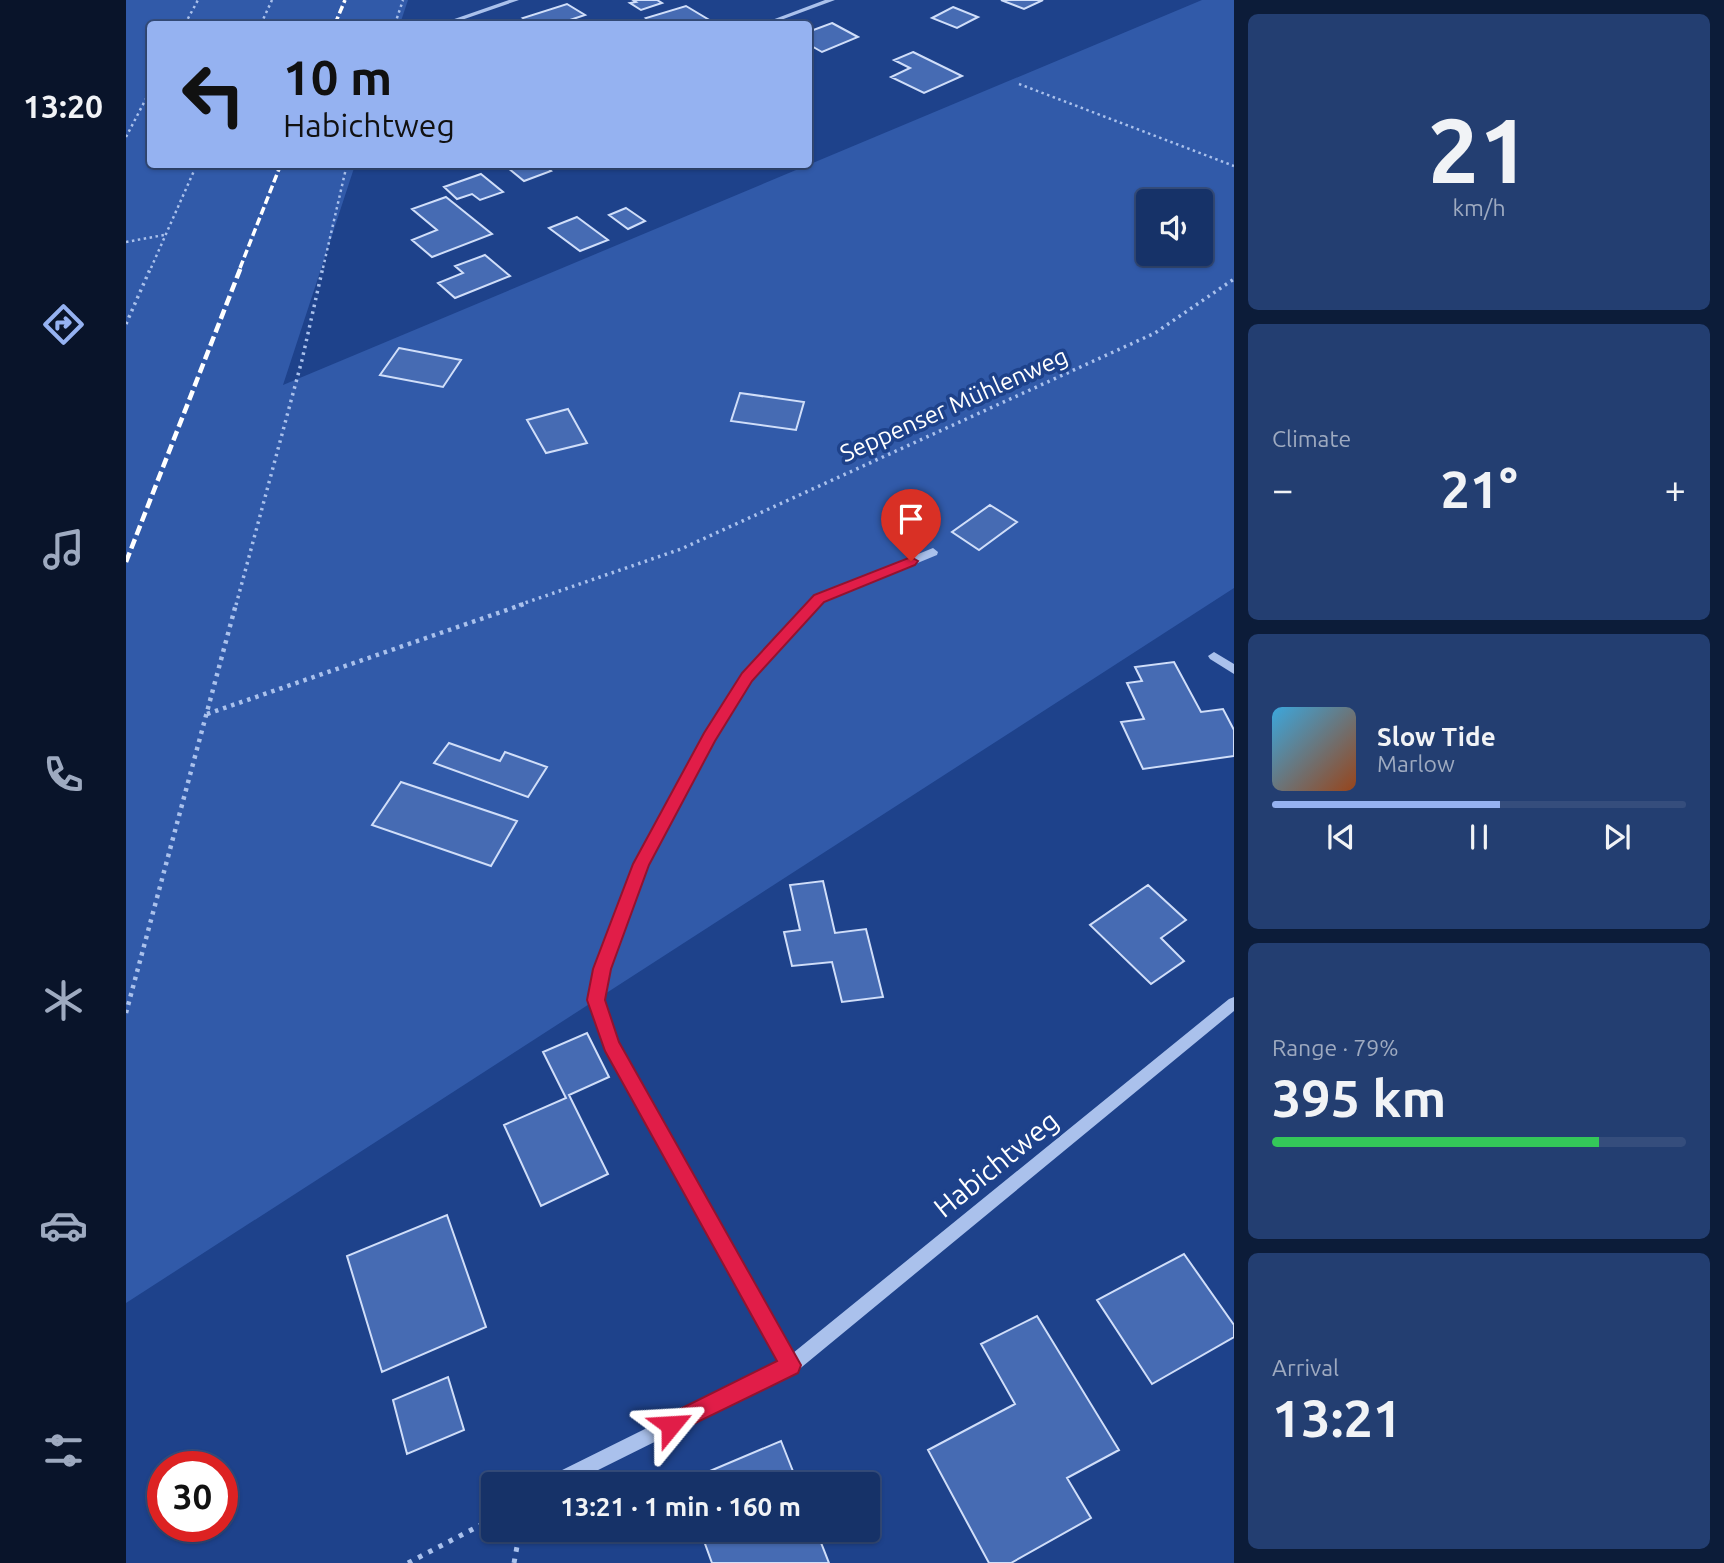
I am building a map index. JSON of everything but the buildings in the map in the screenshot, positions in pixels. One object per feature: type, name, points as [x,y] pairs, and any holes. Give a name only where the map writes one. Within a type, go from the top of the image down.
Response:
[{"type":"street","points":[[453,21],[516,0]]},
{"type":"street","points":[[773,21],[832,0]]},
{"type":"street","points":[[791,1365],[611,1045],[596,1000],[602,969],[641,864],[710,737],[747,677],[819,599],[933,552]]},
{"type":"street","points":[[1214,656],[1234,670]]},
{"type":"street","name":"Habichtweg","points":[[576,1472],[791,1365],[1234,1003]]},
{"type":"path","points":[[187,21],[198,0]]},
{"type":"path","points":[[262,21],[272,0]]},
{"type":"path","points":[[396,21],[403,0]]},
{"type":"path","points":[[1019,84],[1234,166]]},
{"type":"path","points":[[126,137],[147,96]]},
{"type":"path","points":[[126,324],[195,168]]},
{"type":"path","points":[[126,1013],[302,360],[346,168]]},
{"type":"path","points":[[126,242],[165,235]]},
{"type":"path","name":"Seppenser Mühlenweg","points":[[207,714],[681,549],[1156,333],[1234,279]]},
{"type":"path","points":[[408,1563],[481,1526]]},
{"type":"path","points":[[514,1563],[518,1542]]},
{"type":"shaded area","points":[[126,0],[408,0],[401,21],[147,21],[147,168],[354,168],[283,385],[801,168],[812,168],[812,163],[1202,0],[1234,0],[1234,588],[126,1303]]},
{"type":"railway","points":[[336,21],[345,0]]},
{"type":"railway","points":[[240,268],[279,168]]},
{"type":"railway","points":[[126,562],[241,267]]},
{"type":"route","points":[[671,1425],[791,1365],[611,1045],[596,1000],[602,969],[641,864],[710,737],[747,677],[819,599],[911,561]]}]
